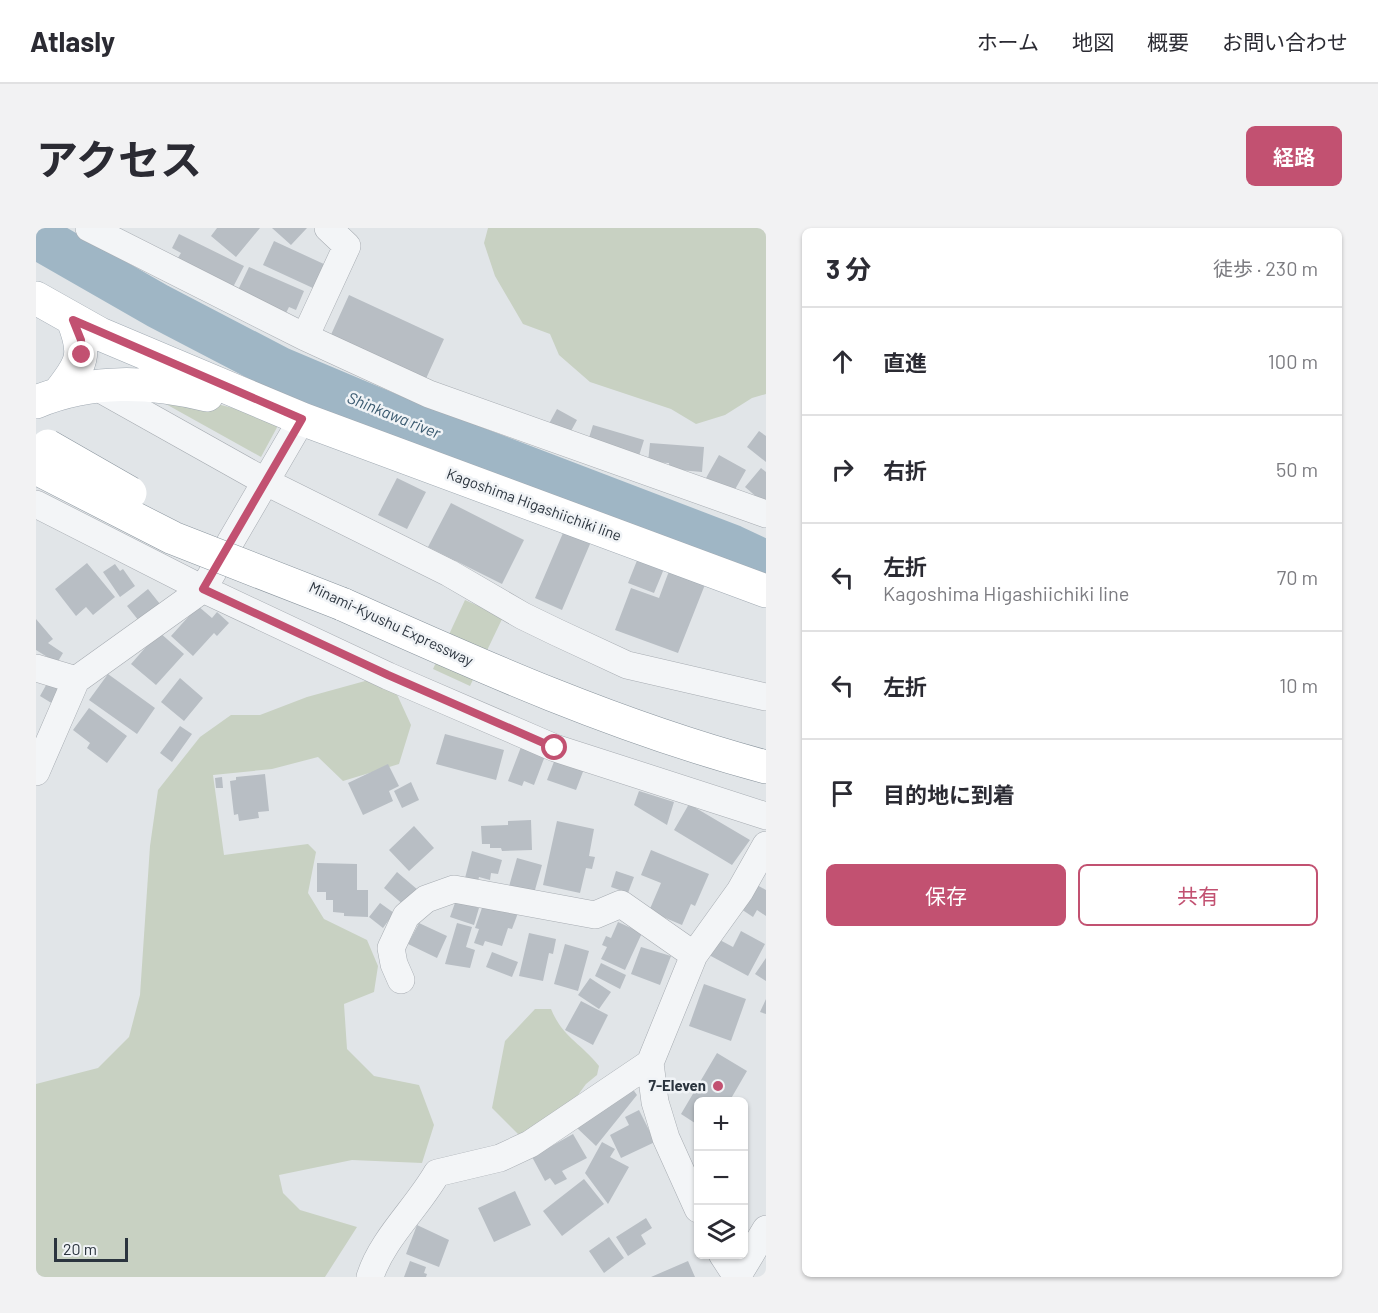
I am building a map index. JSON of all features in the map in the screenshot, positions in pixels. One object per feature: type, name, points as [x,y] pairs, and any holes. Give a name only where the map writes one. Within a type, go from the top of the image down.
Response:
[{"type":"main road","name":"Kagoshima Higashiichiki line","points":[[36,297],[73,320],[302,419],[766,591]]},
{"type":"main road","points":[[47,397],[75,373],[82,355],[81,340],[73,320]]},
{"type":"main road","name":"Kagoshima Higashiichiki line","points":[[47,397],[93,386],[136,383],[175,387],[302,419]]},
{"type":"main road","name":"Minami-Kyushu Expressway","points":[[39,446],[173,538],[342,604],[581,706],[707,752],[766,767]]},
{"type":"street","points":[[89,228],[305,337],[429,394],[766,514]]},
{"type":"street","points":[[305,337],[347,246],[328,228]]},
{"type":"street","points":[[93,386],[266,482],[448,573],[523,616],[627,665],[766,697]]},
{"type":"street","points":[[36,772],[76,680],[203,589],[302,419]]},
{"type":"street","points":[[36,504],[203,589],[388,675],[555,748],[766,816]]},
{"type":"street","points":[[36,668],[76,680]]},
{"type":"street","points":[[697,1205],[666,1138],[655,1102],[650,1063],[693,955],[740,891],[766,845]]},
{"type":"street","points":[[401,980],[394,964],[391,948],[406,916],[426,899],[454,889],[595,915],[621,904],[693,955]]},
{"type":"street","points":[[370,1277],[383,1251],[425,1194],[437,1173],[500,1158],[530,1144],[650,1063]]},
{"type":"street","points":[[725,1259],[737,1277],[766,1229]]},
{"type":"green space","points":[[488,228],[766,228],[766,394],[752,398],[725,415],[696,424],[671,409],[590,382],[559,355],[550,334],[523,324],[495,276],[484,243]]},
{"type":"green space","points":[[161,390],[281,420],[261,457],[155,398]]},
{"type":"green space","points":[[465,600],[503,617],[470,686],[433,669]]},
{"type":"green space","points":[[376,678],[394,688],[411,725],[399,764],[343,781],[318,757],[272,769],[213,775],[224,855],[308,844],[316,852],[308,893],[324,919],[367,940],[378,966],[374,992],[344,1004],[347,1049],[374,1076],[419,1085],[434,1125],[422,1163],[352,1160],[279,1175],[283,1193],[300,1210],[357,1227],[325,1277],[36,1277],[36,1084],[98,1068],[129,1037],[140,995],[150,846],[158,790],[200,737],[231,715],[260,715],[307,697]]},
{"type":"green space","points":[[535,1009],[551,1009],[566,1033],[599,1066],[597,1075],[586,1084],[564,1114],[524,1140],[492,1108],[505,1041]]},
{"type":"building","points":[[217,228],[260,228],[236,257],[211,236]]},
{"type":"building","points":[[272,228],[307,228],[291,245]]},
{"type":"building","points":[[179,234],[244,266],[232,289],[176,261],[181,253],[172,248]]},
{"type":"building","points":[[274,241],[326,265],[315,289],[263,265]]},
{"type":"building","points":[[249,267],[304,291],[296,310],[289,307],[285,315],[238,290]]},
{"type":"building","points":[[349,295],[444,339],[424,383],[329,339]]},
{"type":"building","points":[[557,409],[577,420],[565,442],[545,431]]},
{"type":"building","points":[[593,425],[644,440],[638,459],[587,444]]},
{"type":"building","points":[[759,431],[766,436],[766,462],[747,447]]},
{"type":"building","points":[[650,443],[704,447],[702,472],[669,469],[669,463],[648,462]]},
{"type":"building","points":[[719,455],[746,470],[733,493],[706,478]]},
{"type":"building","points":[[761,468],[766,472],[766,505],[745,487]]},
{"type":"building","points":[[397,478],[426,492],[407,529],[378,515]]},
{"type":"building","points":[[451,503],[524,540],[502,584],[428,547]]},
{"type":"building","points":[[566,526],[593,537],[562,610],[535,598]]},
{"type":"building","points":[[642,548],[668,559],[654,593],[628,583]]},
{"type":"building","points":[[87,563],[115,597],[93,615],[86,607],[76,616],[55,589]]},
{"type":"building","points":[[672,563],[708,577],[678,653],[615,630],[631,588],[659,598]]},
{"type":"building","points":[[115,564],[120,571],[123,569],[135,586],[120,597],[103,572]]},
{"type":"building","points":[[148,589],[160,604],[139,621],[127,606]]},
{"type":"building","points":[[198,606],[212,618],[217,612],[229,623],[217,636],[214,633],[193,656],[171,636]]},
{"type":"building","points":[[36,619],[53,639],[48,643],[63,653],[57,663],[36,650]]},
{"type":"building","points":[[159,632],[184,654],[156,685],[131,664]]},
{"type":"building","points":[[108,674],[155,708],[137,734],[89,700]]},
{"type":"building","points":[[50,678],[63,685],[53,704],[40,696]]},
{"type":"building","points":[[180,678],[203,698],[184,721],[161,702]]},
{"type":"building","points":[[89,708],[127,736],[107,763],[87,748],[90,743],[73,730]]},
{"type":"building","points":[[180,726],[192,734],[172,762],[160,753]]},
{"type":"building","points":[[445,734],[504,750],[496,780],[436,764]]},
{"type":"building","points":[[521,747],[545,756],[534,785],[524,781],[522,786],[508,781]]},
{"type":"building","points":[[555,759],[584,769],[576,790],[547,780]]},
{"type":"building","points":[[388,764],[399,786],[389,791],[393,801],[363,815],[348,783]]},
{"type":"building","points":[[265,774],[269,811],[258,812],[259,818],[239,821],[238,814],[234,815],[230,781],[236,780],[236,777]]},
{"type":"building","points":[[222,777],[223,788],[216,788],[215,778]]},
{"type":"building","points":[[411,782],[419,800],[402,808],[394,791]]},
{"type":"building","points":[[639,791],[674,802],[667,825],[634,805]]},
{"type":"building","points":[[689,804],[750,840],[732,865],[674,830]]},
{"type":"building","points":[[531,820],[532,850],[502,851],[501,848],[490,848],[490,844],[482,844],[481,826],[508,825],[508,821]]},
{"type":"building","points":[[557,821],[594,829],[589,856],[595,857],[592,869],[586,868],[580,893],[543,885]]},
{"type":"building","points":[[414,826],[434,848],[409,871],[389,850]]},
{"type":"building","points":[[651,850],[709,874],[695,906],[691,904],[682,925],[649,911],[661,883],[641,875]]},
{"type":"building","points":[[472,851],[502,860],[498,874],[491,873],[490,880],[479,877],[477,885],[464,882]]},
{"type":"building","points":[[517,858],[542,865],[533,897],[508,890]]},
{"type":"building","points":[[317,863],[357,864],[357,890],[368,890],[368,917],[344,916],[344,913],[333,912],[333,900],[326,900],[326,892],[317,892]]},
{"type":"building","points":[[616,871],[634,877],[628,893],[611,887]]},
{"type":"building","points":[[397,872],[418,890],[405,906],[384,888]]},
{"type":"building","points":[[757,885],[766,890],[766,916],[757,910],[753,917],[741,909]]},
{"type":"building","points":[[456,900],[479,908],[474,925],[450,917]]},
{"type":"building","points":[[484,902],[518,913],[512,929],[508,928],[502,946],[485,941],[483,946],[474,943],[479,929],[475,928]]},
{"type":"building","points":[[380,903],[394,913],[383,928],[369,917]]},
{"type":"building","points":[[618,922],[642,933],[625,970],[601,959],[607,947],[602,945],[606,936],[611,938]]},
{"type":"building","points":[[419,923],[447,936],[437,958],[408,944]]},
{"type":"building","points":[[457,923],[472,927],[466,947],[475,950],[470,968],[445,964]]},
{"type":"building","points":[[741,931],[765,944],[748,976],[709,955],[718,939],[733,947]]},
{"type":"building","points":[[529,933],[556,939],[553,954],[549,953],[543,981],[519,976]]},
{"type":"building","points":[[565,944],[589,951],[578,991],[554,984]]},
{"type":"building","points":[[641,947],[671,956],[660,985],[631,974]]},
{"type":"building","points":[[492,952],[518,962],[512,977],[486,967]]},
{"type":"building","points":[[766,958],[766,981],[755,974]]},
{"type":"building","points":[[601,963],[626,975],[620,989],[595,976]]},
{"type":"building","points":[[590,978],[611,992],[599,1009],[578,995]]},
{"type":"building","points":[[704,984],[746,999],[731,1041],[689,1026]]},
{"type":"building","points":[[766,999],[766,1014],[760,1012]]},
{"type":"building","points":[[581,1001],[608,1015],[593,1045],[565,1030]]},
{"type":"building","name":"7-Eleven","points":[[717,1053],[747,1071],[732,1097],[694,1097],[694,1122],[681,1114]]},
{"type":"building","points":[[632,1088],[637,1095],[596,1146],[576,1127]]},
{"type":"building","points":[[639,1110],[655,1142],[621,1158],[610,1135],[629,1125],[625,1117]]},
{"type":"building","points":[[573,1134],[587,1158],[562,1171],[567,1179],[555,1185],[550,1178],[545,1181],[532,1157]]},
{"type":"building","points":[[602,1142],[615,1149],[610,1157],[629,1167],[608,1204],[585,1173]]},
{"type":"building","points":[[584,1179],[604,1204],[562,1236],[543,1211]]},
{"type":"building","points":[[515,1191],[531,1225],[494,1242],[478,1208]]},
{"type":"building","points":[[646,1218],[652,1228],[641,1235],[646,1244],[628,1256],[616,1237]]},
{"type":"building","points":[[417,1225],[449,1240],[439,1267],[406,1254]]},
{"type":"building","points":[[609,1237],[624,1258],[604,1273],[589,1251]]},
{"type":"building","points":[[410,1261],[426,1267],[424,1273],[427,1274],[426,1277],[404,1277]]},
{"type":"building","points":[[688,1261],[695,1277],[651,1277]]},
{"type":"waterway","name":"Shinkawa river","points":[[36,236],[158,306],[279,369],[400,420],[732,547],[766,563]]},
{"type":"place","name":"7-Eleven","points":[[718,1086]]},
{"type":"route","points":[[82,355],[81,340],[73,320],[100,334],[302,419],[203,589],[388,675],[555,748]]}]
